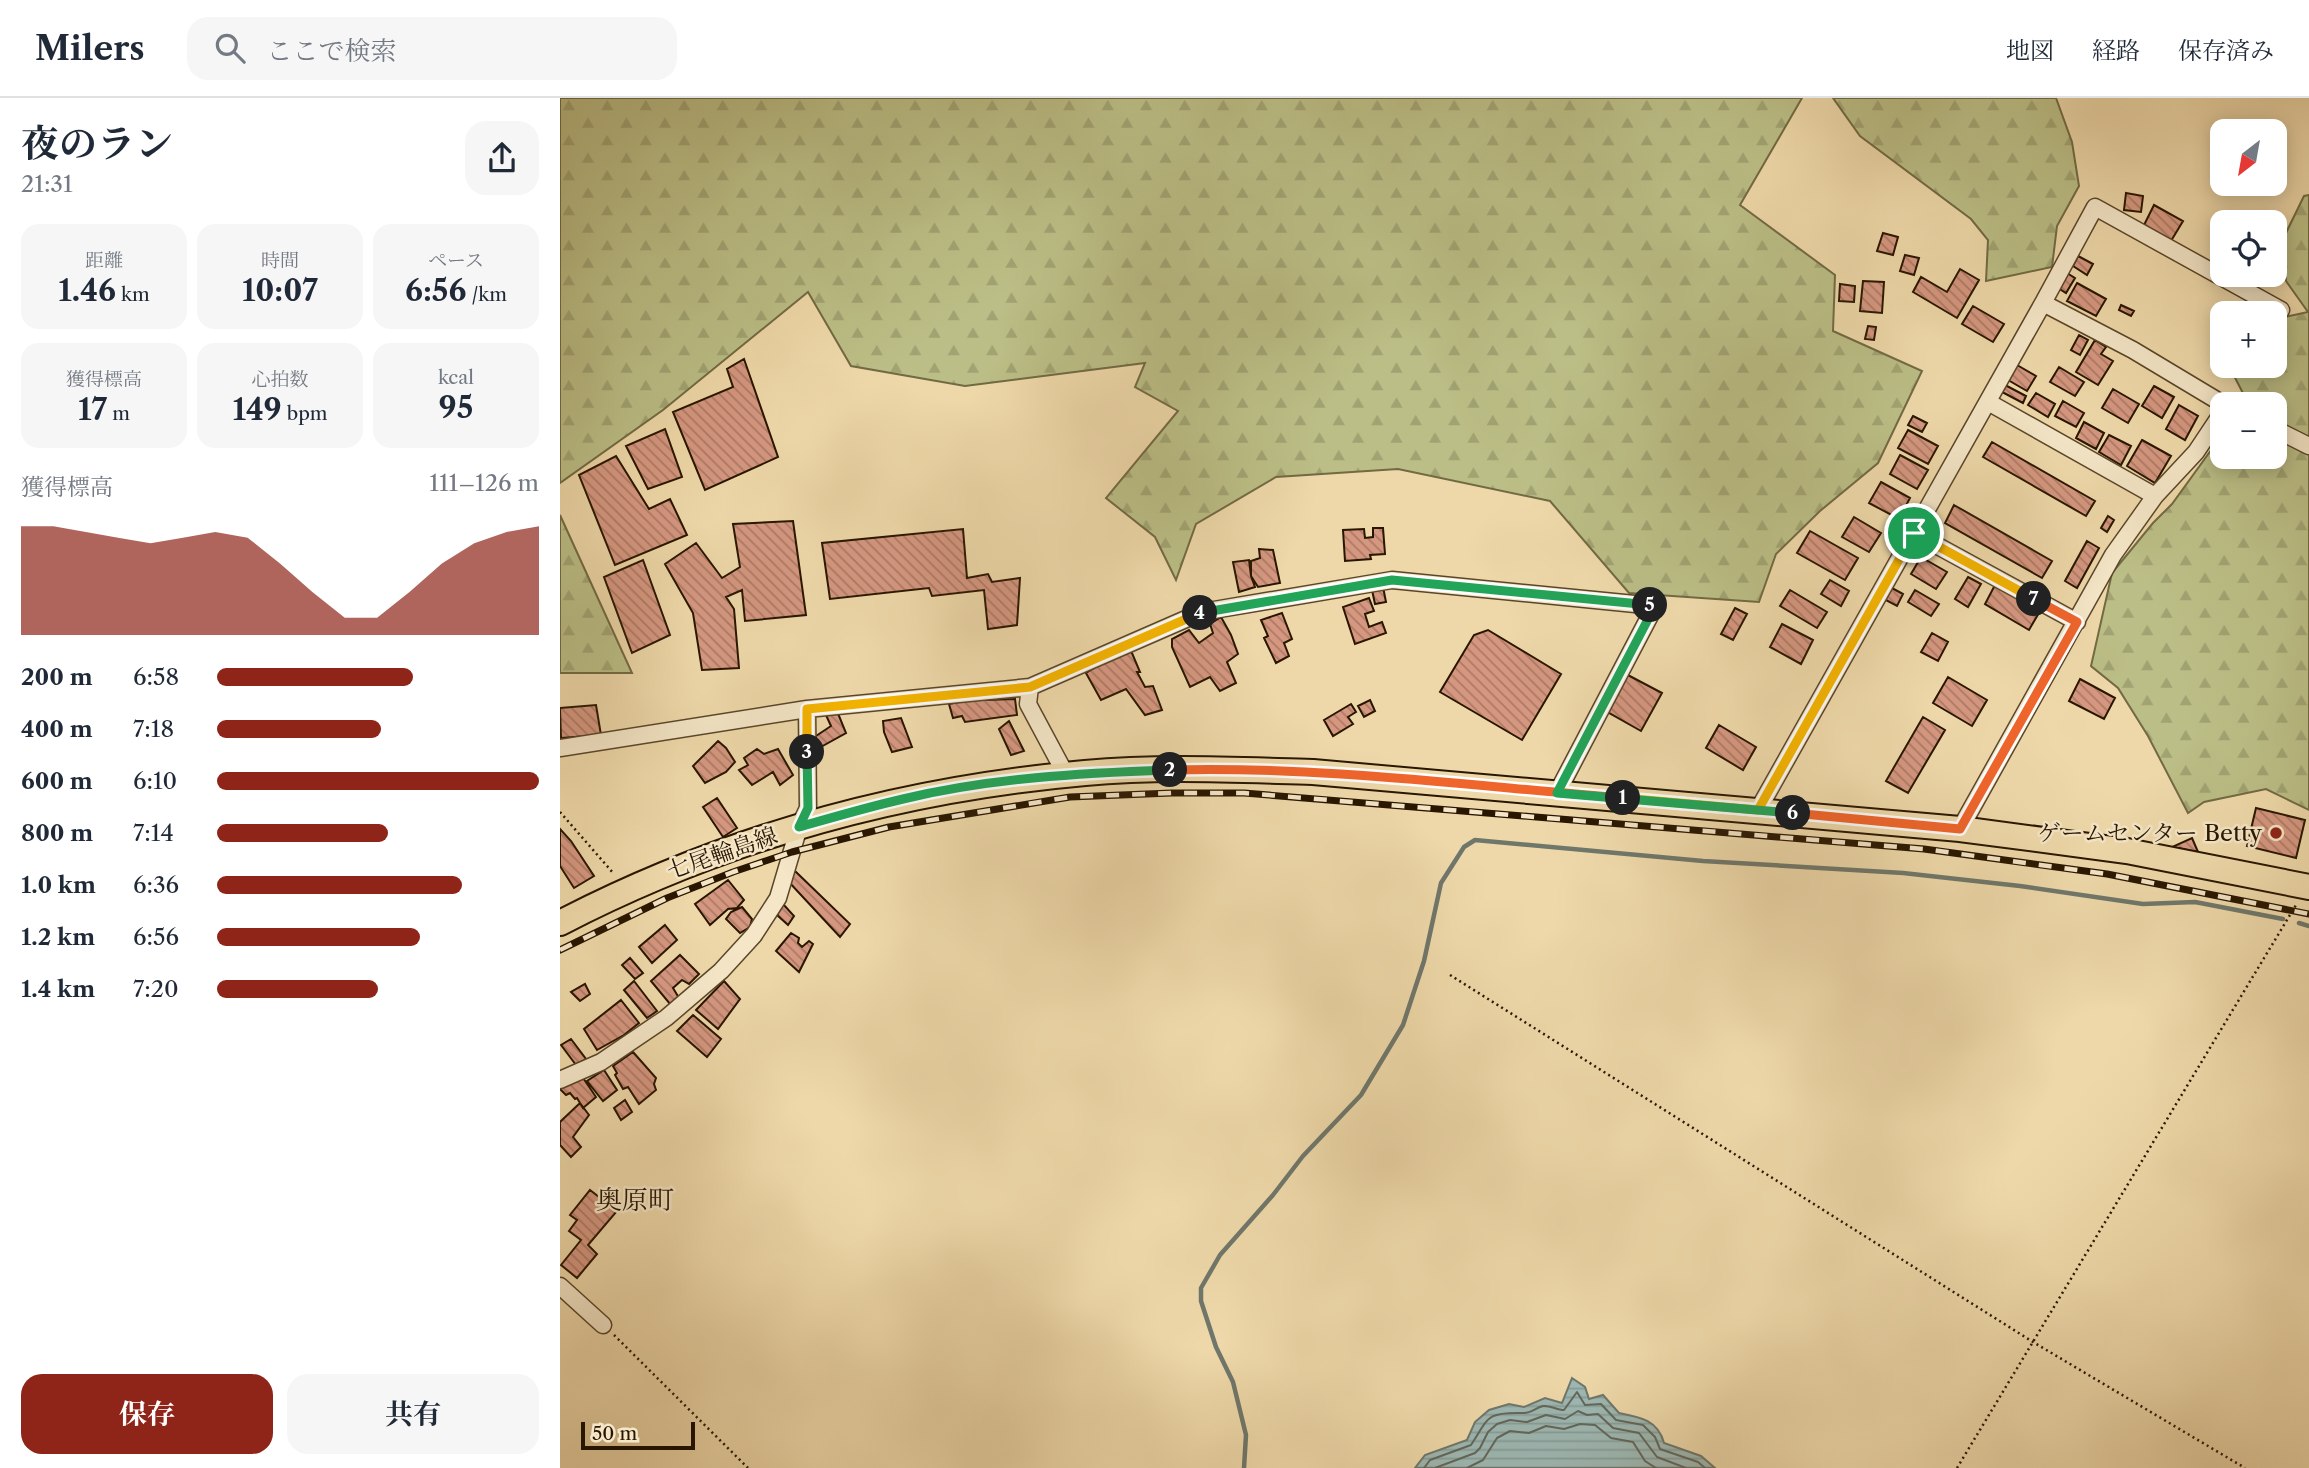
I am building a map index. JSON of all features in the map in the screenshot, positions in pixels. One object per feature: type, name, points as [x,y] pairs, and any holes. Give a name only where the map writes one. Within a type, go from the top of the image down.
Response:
[{"type":"main road","name":"七尾輪島線","points":[[560,923],[628,889],[721,851],[905,798],[985,784],[1066,775],[1216,769],[1313,772],[1960,829],[2127,851],[2306,881]]},
{"type":"street","points":[[1758,810],[2095,207],[2265,301]]},
{"type":"street","points":[[2043,303],[2210,396]]},
{"type":"street","points":[[1988,402],[2155,496]]},
{"type":"street","points":[[1960,829],[2113,555],[2155,496],[2196,452],[2210,430]]},
{"type":"street","points":[[2287,435],[2309,446]]},
{"type":"street","points":[[1914,533],[2077,622]]},
{"type":"street","points":[[560,748],[807,709],[1030,687],[1202,612],[1392,580],[1655,606],[1557,793]]},
{"type":"street","points":[[1030,687],[1028,704],[1066,775]]},
{"type":"street","points":[[560,1080],[601,1062],[666,1018],[721,971],[754,935],[778,898],[799,827],[808,808],[807,709]]},
{"type":"street","points":[[560,1286],[603,1325]]},
{"type":"path","points":[[560,812],[628,889]]},
{"type":"path","points":[[1957,1468],[2295,910],[2306,881]]},
{"type":"path","points":[[1450,975],[2033,1342],[2245,1468]]},
{"type":"path","points":[[603,1325],[748,1468]]},
{"type":"green space","points":[[560,98],[1802,98],[1740,205],[1835,275],[1833,331],[1922,371],[1878,463],[1820,511],[1776,554],[1759,602],[1629,593],[1550,501],[1398,469],[1276,477],[1196,524],[1176,580],[1155,537],[1106,498],[1178,411],[1135,387],[1145,363],[965,386],[851,366],[808,292],[663,410],[560,483]]},
{"type":"green space","points":[[1833,98],[2056,98],[2072,142],[2079,186],[2057,226],[2052,267],[1986,281],[1988,240],[1971,219],[1860,136]]},
{"type":"green space","points":[[2309,195],[2309,810],[2266,789],[2204,802],[2188,813],[2148,736],[2118,688],[2091,666],[2112,573],[2172,504],[2210,452],[2210,469],[2287,469],[2287,392],[2242,392],[2235,378],[2287,378],[2287,316],[2308,312],[2287,282],[2287,231],[2304,196]]},
{"type":"green space","points":[[560,515],[632,673],[560,673]]},
{"type":"water","points":[[1572,1378],[1585,1387],[1589,1399],[1603,1395],[1619,1413],[1653,1424],[1664,1443],[1701,1456],[1715,1468],[1415,1468],[1425,1455],[1467,1440],[1475,1422],[1489,1410],[1509,1404],[1524,1407],[1545,1398],[1562,1403]]},
{"type":"building","points":[[2126,193],[2143,196],[2141,212],[2124,210]]},
{"type":"building","points":[[2154,205],[2183,221],[2171,241],[2144,225]]},
{"type":"building","points":[[1883,233],[1898,237],[1893,255],[1877,251]]},
{"type":"building","points":[[1905,255],[1919,258],[1914,275],[1900,271]]},
{"type":"building","points":[[2078,256],[2093,264],[2087,275],[2073,266]]},
{"type":"building","points":[[1960,269],[1979,280],[1957,318],[1913,292],[1921,277],[1947,292]]},
{"type":"building","points":[[2067,273],[2075,278],[2066,293],[2058,288]]},
{"type":"building","points":[[1863,281],[1884,282],[1882,313],[1860,311]]},
{"type":"building","points":[[2077,283],[2106,299],[2096,316],[2067,301]]},
{"type":"building","points":[[1840,284],[1855,286],[1854,302],[1839,301]]},
{"type":"building","points":[[2121,305],[2134,311],[2131,316],[2119,310]]},
{"type":"building","points":[[1973,306],[2004,324],[1993,342],[1962,324]]},
{"type":"building","points":[[1868,326],[1876,327],[1874,340],[1865,339]]},
{"type":"building","points":[[2079,335],[2088,340],[2080,355],[2071,350]]},
{"type":"building","points":[[2095,340],[2106,347],[2101,354],[2113,361],[2098,385],[2076,372]]},
{"type":"building","points":[[744,359],[778,457],[705,490],[673,412],[733,387],[727,369]]},
{"type":"building","points":[[2017,365],[2036,376],[2027,391],[2008,380]]},
{"type":"building","points":[[2059,367],[2084,382],[2075,396],[2050,382]]},
{"type":"building","points":[[2005,385],[2026,396],[2023,403],[2002,392]]},
{"type":"building","points":[[2154,386],[2174,397],[2162,418],[2142,406]]},
{"type":"building","points":[[2113,389],[2139,404],[2128,423],[2102,408]]},
{"type":"building","points":[[2036,393],[2055,404],[2048,417],[2028,405]]},
{"type":"building","points":[[2063,401],[2084,413],[2076,427],[2055,416]]},
{"type":"building","points":[[2179,405],[2198,416],[2185,440],[2166,429]]},
{"type":"building","points":[[1913,416],[1927,423],[1922,432],[1908,425]]},
{"type":"building","points":[[2084,422],[2104,433],[2096,449],[2076,438]]},
{"type":"building","points":[[665,429],[682,477],[648,489],[626,446]]},
{"type":"building","points":[[1908,430],[1938,446],[1928,464],[1898,448]]},
{"type":"building","points":[[2109,435],[2131,446],[2121,465],[2099,452]]},
{"type":"building","points":[[2142,440],[2171,456],[2155,483],[2127,466]]},
{"type":"building","points":[[1992,442],[2095,501],[2086,516],[1983,457]]},
{"type":"building","points":[[1900,455],[1928,470],[1917,489],[1890,474]]},
{"type":"building","points":[[616,456],[649,509],[670,499],[687,535],[615,565],[579,475]]},
{"type":"building","points":[[1881,482],[1910,498],[1899,519],[1869,503]]},
{"type":"building","points":[[1954,505],[2052,561],[2042,578],[1945,523]]},
{"type":"building","points":[[2108,516],[2114,520],[2107,532],[2101,528]]},
{"type":"building","points":[[1854,517],[1881,533],[1869,552],[1842,537]]},
{"type":"building","points":[[793,521],[806,615],[745,621],[742,590],[726,597],[734,609],[739,668],[702,670],[693,613],[665,564],[696,543],[722,578],[740,567],[733,524]]},
{"type":"building","points":[[1373,528],[1383,528],[1385,554],[1370,555],[1371,559],[1345,561],[1343,530],[1364,529],[1365,538],[1373,537]]},
{"type":"building","points":[[963,529],[967,578],[988,574],[992,582],[1020,578],[1017,625],[988,629],[984,590],[932,596],[929,588],[830,599],[822,543]]},
{"type":"building","points":[[1810,531],[1858,558],[1845,580],[1797,553]]},
{"type":"building","points":[[2087,541],[2099,548],[2077,588],[2065,581]]},
{"type":"building","points":[[1259,549],[1273,550],[1280,583],[1258,587],[1251,576],[1251,561],[1260,558]]},
{"type":"building","points":[[1921,557],[1947,572],[1936,589],[1911,574]]},
{"type":"building","points":[[643,560],[670,635],[632,653],[604,577]]},
{"type":"building","points":[[1249,560],[1255,587],[1239,592],[1233,562]]},
{"type":"building","points":[[1968,577],[1981,584],[1968,607],[1955,599]]},
{"type":"building","points":[[1830,580],[1849,591],[1841,606],[1821,594]]},
{"type":"building","points":[[1995,585],[2040,611],[2029,630],[1985,604]]},
{"type":"building","points":[[1383,587],[1386,602],[1375,604],[1372,590]]},
{"type":"building","points":[[1890,587],[1903,594],[1897,606],[1884,599]]},
{"type":"building","points":[[1790,590],[1827,612],[1817,628],[1780,606]]},
{"type":"building","points":[[1915,590],[1939,604],[1931,616],[1908,602]]},
{"type":"building","points":[[1369,598],[1374,611],[1365,614],[1369,627],[1382,622],[1386,633],[1355,644],[1343,607]]},
{"type":"building","points":[[1735,608],[1747,614],[1733,640],[1721,634]]},
{"type":"building","points":[[1282,613],[1292,639],[1284,643],[1289,656],[1276,663],[1264,638],[1268,636],[1261,620]]},
{"type":"building","points":[[1221,617],[1238,654],[1227,662],[1236,683],[1220,691],[1210,677],[1190,687],[1172,647],[1172,639],[1189,630],[1199,643],[1213,633],[1210,624]]},
{"type":"building","points":[[1782,624],[1813,640],[1801,664],[1770,647]]},
{"type":"building","points":[[1488,630],[1561,674],[1522,740],[1440,692],[1474,635]]},
{"type":"building","points":[[1932,633],[1948,642],[1938,661],[1921,652]]},
{"type":"building","points":[[1129,646],[1140,672],[1137,672],[1145,687],[1153,686],[1162,710],[1145,715],[1126,689],[1101,700],[1086,673]]},
{"type":"building","points":[[1624,673],[1662,693],[1641,731],[1604,710]]},
{"type":"building","points":[[1948,677],[1987,700],[1972,726],[1933,703]]},
{"type":"building","points":[[2080,679],[2115,698],[2104,719],[2069,701]]},
{"type":"building","points":[[984,697],[986,700],[1015,699],[1017,715],[965,722],[962,716],[953,718],[949,704]]},
{"type":"building","points":[[1370,700],[1375,711],[1364,717],[1358,706]]},
{"type":"building","points":[[1351,704],[1356,712],[1348,717],[1353,724],[1333,736],[1324,720]]},
{"type":"building","points":[[596,705],[601,735],[561,738],[560,708]]},
{"type":"building","points":[[837,711],[846,733],[819,748],[813,738],[831,726],[825,713]]},
{"type":"building","points":[[1923,717],[1945,730],[1908,793],[1886,781]]},
{"type":"building","points":[[901,718],[912,747],[892,752],[884,732],[883,721]]},
{"type":"building","points":[[1009,721],[1024,751],[1011,755],[999,729]]},
{"type":"building","points":[[1719,725],[1756,747],[1743,770],[1706,748]]},
{"type":"building","points":[[718,741],[735,762],[726,772],[705,783],[693,766]]},
{"type":"building","points":[[757,749],[764,754],[778,749],[793,775],[780,785],[773,772],[752,785],[739,770],[748,765],[744,758]]},
{"type":"building","points":[[717,798],[737,828],[723,837],[703,807]]},
{"type":"building","name":"ゲームセンター Betty","points":[[2256,808],[2305,820],[2296,858],[2247,846]]},
{"type":"building","points":[[560,829],[594,876],[574,888],[560,866]]},
{"type":"building","points":[[2192,838],[2198,852],[2172,847]]},
{"type":"building","points":[[795,871],[850,924],[840,937],[787,880]]},
{"type":"building","points":[[728,880],[744,900],[737,908],[728,909],[710,925],[695,904]]},
{"type":"building","points":[[783,904],[794,916],[788,925],[777,915]]},
{"type":"building","points":[[742,907],[752,919],[750,927],[740,933],[726,919],[731,912]]},
{"type":"building","points":[[665,925],[677,940],[652,963],[639,947]]},
{"type":"building","points":[[791,933],[799,938],[798,943],[802,947],[809,941],[813,944],[799,972],[776,951]]},
{"type":"building","points":[[680,955],[699,974],[689,984],[682,980],[673,988],[679,998],[670,1004],[651,981]]},
{"type":"building","points":[[630,958],[643,973],[635,979],[622,965]]},
{"type":"building","points":[[634,981],[657,1011],[647,1018],[624,990]]},
{"type":"building","points":[[724,981],[740,999],[718,1029],[696,1010]]},
{"type":"building","points":[[585,984],[590,994],[580,1001],[571,992]]},
{"type":"building","points":[[621,1000],[639,1023],[597,1050],[584,1029]]},
{"type":"building","points":[[693,1015],[721,1039],[707,1057],[677,1031]]},
{"type":"building","points":[[571,1039],[586,1059],[576,1065],[561,1045]]},
{"type":"building","points":[[633,1052],[656,1078],[656,1090],[639,1104],[628,1087],[623,1089],[613,1066]]},
{"type":"building","points":[[604,1070],[617,1090],[603,1101],[587,1081]]},
{"type":"building","points":[[579,1072],[596,1097],[583,1108],[577,1098],[570,1093],[566,1095],[560,1089],[560,1084]]},
{"type":"building","points":[[625,1100],[632,1112],[621,1120],[614,1108]]},
{"type":"building","points":[[580,1103],[589,1115],[573,1137],[581,1147],[571,1157],[560,1145],[560,1122]]},
{"type":"building","points":[[590,1190],[617,1211],[588,1245],[597,1254],[577,1278],[561,1265],[581,1240],[569,1231],[577,1220],[570,1215]]},
{"type":"waterway","points":[[1244,1468],[1246,1435],[1233,1382],[1216,1347],[1201,1301],[1201,1288],[1220,1255],[1303,1156],[1361,1095],[1403,1025],[1424,961],[1441,883],[1464,847],[1475,840],[1703,861],[1903,873],[2143,904],[2195,902],[2283,919]]},
{"type":"waterway","points":[[2299,923],[2309,926]]},
{"type":"railway","points":[[560,950],[667,898],[733,872],[792,852],[889,827],[1070,797],[1172,793],[1244,793],[1924,849],[2107,874],[2309,914]]},
{"type":"place","name":"ゲームセンター Betty","points":[[2276,833]]},
{"type":"district","name":"奥原町","points":[[635,1200]]},
{"type":"route","points":[[1914,533],[1758,810],[1557,793],[1313,772],[1216,769],[1088,773],[985,784],[905,798],[799,827],[808,808],[807,709],[1030,687],[1202,612],[1392,580],[1655,606],[1557,793],[1960,829],[2077,622],[1914,533]]}]
